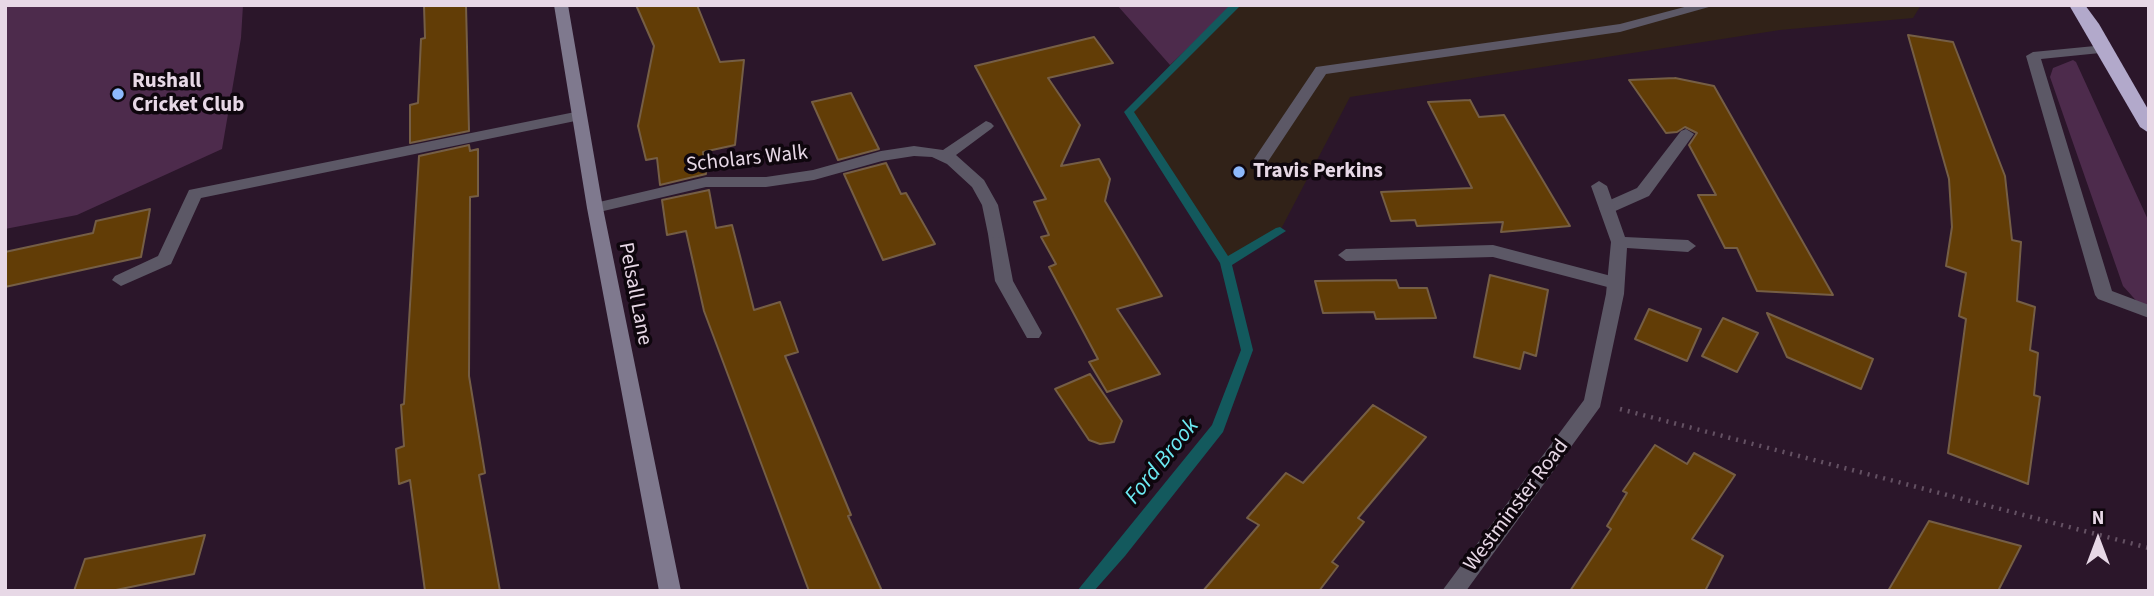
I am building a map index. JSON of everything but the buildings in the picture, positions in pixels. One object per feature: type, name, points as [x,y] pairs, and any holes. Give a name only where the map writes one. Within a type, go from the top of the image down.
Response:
[{"type":"highway","points":[[2077,5],[2149,127]]},
{"type":"main road","name":"Pelsall Lane","points":[[561,5],[594,208],[670,591]]},
{"type":"street","points":[[1262,159],[1321,70],[1620,28],[1709,5]]},
{"type":"street","points":[[2105,49],[2033,57],[2104,295],[2149,312]]},
{"type":"street","points":[[121,280],[165,260],[195,194],[580,116]]},
{"type":"street","points":[[986,126],[945,156],[978,184],[990,205],[1004,281],[1033,333]]},
{"type":"street","points":[[1607,208],[1643,192],[1686,134]]},
{"type":"street","name":"Scholars Walk","points":[[594,208],[706,182],[766,182],[814,175],[903,153],[934,152],[945,156]]},
{"type":"street","points":[[1592,402],[1615,283],[1619,242],[1599,186]]},
{"type":"street","points":[[1619,242],[1688,246]]},
{"type":"street","points":[[1346,255],[1493,251],[1615,283]]},
{"type":"street","name":"Westminster Road","points":[[1453,591],[1592,402]]},
{"type":"path","points":[[1592,402],[2149,548]]},
{"type":"shaded area","name":"Rushall Cricket Club","points":[[5,5],[243,5],[241,38],[222,149],[77,215],[5,229]]},
{"type":"shaded area","points":[[1117,5],[1233,5],[1170,65]]},
{"type":"shaded area","name":"Travis Perkins","points":[[1233,5],[1921,5],[1913,18],[1780,30],[1350,97],[1280,231],[1226,263],[1129,112],[1170,65]]},
{"type":"shaded area","points":[[2073,60],[2149,222],[2149,308],[2141,306],[2123,286],[2050,77],[2053,68]]},
{"type":"waterway","name":"Ford Brook","points":[[1226,263],[1129,112],[1236,5]]},
{"type":"waterway","name":"Ford Brook","points":[[1226,263],[1280,231]]},
{"type":"waterway","name":"Ford Brook","points":[[1084,591],[1120,551],[1218,428],[1247,350],[1226,263]]},
{"type":"place","name":"Rushall Cricket Club","points":[[118,94]]},
{"type":"place","name":"Travis Perkins","points":[[1239,172]]}]
